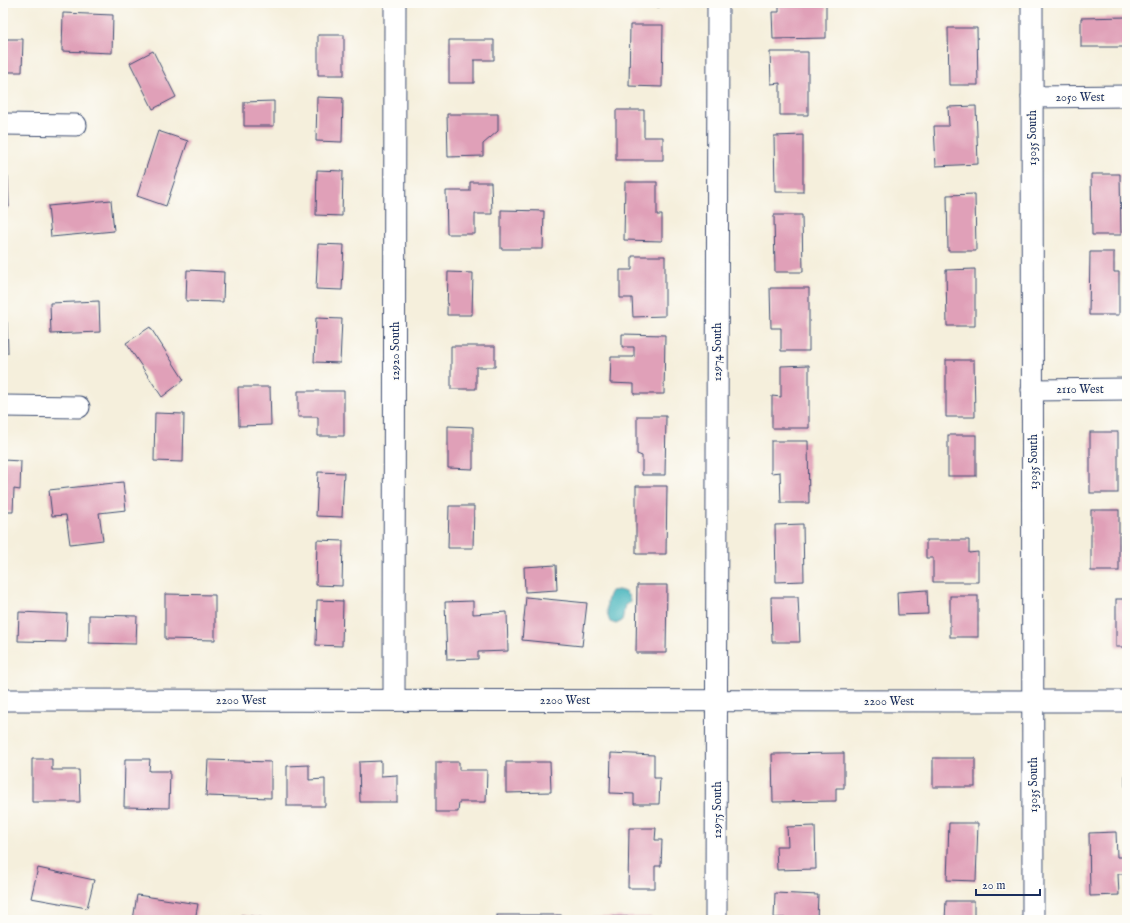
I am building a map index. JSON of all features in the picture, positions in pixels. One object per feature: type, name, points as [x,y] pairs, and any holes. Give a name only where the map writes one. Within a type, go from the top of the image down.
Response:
[{"type":"street","name":"12920 South","points":[[394,700],[395,3]]},
{"type":"street","name":"12974 South","points":[[717,700],[718,3]]},
{"type":"street","name":"13035 South","points":[[1032,3],[1033,920]]},
{"type":"street","name":"2050 West","points":[[1032,97],[1127,96]]},
{"type":"street","points":[[3,124],[76,124]]},
{"type":"street","name":"2110 West","points":[[1032,390],[1127,389]]},
{"type":"street","points":[[3,406],[79,407]]},
{"type":"street","name":"2200 West","points":[[3,700],[1127,701]]},
{"type":"street","name":"12975 South","points":[[716,920],[717,700]]},
{"type":"water","points":[[618,590],[626,593],[629,596],[630,601],[625,605],[622,621],[616,624],[610,622],[607,606],[611,591]]},
{"type":"building","points":[[632,3],[659,3],[659,7],[632,7]]},
{"type":"building","points":[[779,3],[826,3],[826,38],[773,39],[772,12],[779,12]]},
{"type":"building","points":[[63,13],[113,15],[112,53],[62,51]]},
{"type":"building","points":[[1127,17],[1127,47],[1081,47],[1081,18]]},
{"type":"building","points":[[630,25],[663,25],[662,87],[629,86]]},
{"type":"building","points":[[948,28],[977,28],[978,85],[949,85]]},
{"type":"building","points":[[318,35],[344,35],[344,75],[318,75]]},
{"type":"building","points":[[3,39],[23,39],[22,72],[3,72]]},
{"type":"building","points":[[449,40],[494,40],[494,60],[474,60],[474,83],[449,83]]},
{"type":"building","points":[[153,51],[176,97],[153,109],[130,63]]},
{"type":"building","points":[[770,52],[808,52],[808,115],[780,115],[780,83],[771,84]]},
{"type":"building","points":[[317,97],[343,98],[342,142],[316,141]]},
{"type":"building","points":[[274,101],[274,126],[244,126],[244,102]]},
{"type":"building","points":[[976,106],[978,164],[936,166],[934,126],[949,126],[948,107]]},
{"type":"building","points":[[616,110],[644,110],[644,137],[663,137],[663,160],[616,160]]},
{"type":"building","points":[[447,114],[498,114],[498,131],[483,144],[483,156],[448,157]]},
{"type":"building","points":[[158,131],[188,141],[166,206],[137,196]]},
{"type":"building","points":[[803,135],[803,192],[775,192],[774,136]]},
{"type":"building","points":[[317,170],[343,171],[342,216],[316,215]]},
{"type":"building","points":[[1091,174],[1120,174],[1121,235],[1092,235]]},
{"type":"building","points":[[3,176],[8,176],[9,207],[3,207]]},
{"type":"building","points":[[470,182],[491,182],[492,214],[475,214],[475,234],[447,234],[446,191],[470,191]]},
{"type":"building","points":[[625,182],[657,182],[657,215],[662,215],[662,241],[624,240]]},
{"type":"building","points":[[975,194],[976,251],[948,251],[947,195]]},
{"type":"building","points":[[111,200],[114,231],[51,237],[48,206]]},
{"type":"building","points":[[501,210],[544,211],[543,249],[501,249]]},
{"type":"building","points":[[774,215],[802,215],[803,272],[775,272]]},
{"type":"building","points":[[318,244],[344,245],[342,290],[316,289]]},
{"type":"building","points":[[1090,252],[1114,252],[1114,272],[1119,272],[1119,315],[1089,315]]},
{"type":"building","points":[[632,256],[665,256],[665,316],[633,317],[632,298],[620,298],[620,270],[632,270]]},
{"type":"building","points":[[975,269],[975,326],[947,326],[946,270]]},
{"type":"building","points":[[187,270],[224,272],[223,302],[186,301]]},
{"type":"building","points":[[448,272],[473,273],[472,315],[447,315]]},
{"type":"building","points":[[770,288],[809,288],[809,351],[781,351],[781,328],[771,328]]},
{"type":"building","points":[[99,301],[100,332],[51,334],[50,303]]},
{"type":"building","points":[[316,318],[342,319],[340,363],[314,362]]},
{"type":"building","points":[[3,322],[7,322],[8,353],[3,354]]},
{"type":"building","points":[[150,327],[184,380],[162,397],[126,343]]},
{"type":"building","points":[[622,334],[665,335],[664,394],[634,394],[634,384],[610,383],[611,357],[634,357],[634,347],[622,347]]},
{"type":"building","points":[[451,346],[495,346],[495,367],[476,367],[476,389],[451,389]]},
{"type":"building","points":[[946,360],[974,360],[975,417],[946,417]]},
{"type":"building","points":[[809,365],[809,428],[772,428],[772,396],[781,397],[781,366]]},
{"type":"building","points":[[238,387],[270,387],[271,425],[239,426]]},
{"type":"building","points":[[298,391],[344,391],[344,436],[318,436],[318,417],[298,417]]},
{"type":"building","points":[[155,413],[184,414],[183,462],[154,461]]},
{"type":"building","points":[[637,416],[666,416],[665,475],[642,475],[642,456],[637,454]]},
{"type":"building","points":[[448,426],[473,427],[473,469],[448,468]]},
{"type":"building","points":[[1090,432],[1118,432],[1118,493],[1090,493]]},
{"type":"building","points":[[948,435],[976,435],[976,476],[948,476]]},
{"type":"building","points":[[771,441],[808,441],[809,503],[781,503],[780,472],[771,473]]},
{"type":"building","points":[[3,460],[21,461],[20,490],[14,489],[13,512],[3,512]]},
{"type":"building","points":[[318,472],[344,473],[342,517],[316,516]]},
{"type":"building","points":[[123,482],[126,510],[99,513],[103,540],[70,544],[66,515],[52,516],[49,490]]},
{"type":"building","points":[[636,486],[667,486],[666,554],[636,554]]},
{"type":"building","points":[[449,506],[474,506],[473,548],[448,548]]},
{"type":"building","points":[[1091,510],[1119,510],[1119,571],[1091,571]]},
{"type":"building","points":[[803,524],[804,581],[776,582],[775,525]]},
{"type":"building","points":[[317,540],[343,541],[342,586],[316,585]]},
{"type":"building","points":[[926,540],[969,540],[969,553],[978,552],[978,582],[933,582],[933,558],[926,558]]},
{"type":"building","points":[[556,565],[557,590],[525,592],[524,567]]},
{"type":"building","points":[[637,585],[667,585],[666,653],[636,653]]},
{"type":"building","points":[[927,590],[928,614],[898,615],[897,592]]},
{"type":"building","points":[[165,594],[215,595],[215,640],[165,639]]},
{"type":"building","points":[[950,596],[978,596],[978,637],[950,637]]},
{"type":"building","points":[[526,597],[587,603],[582,646],[522,640]]},
{"type":"building","points":[[771,597],[798,597],[800,642],[772,642]]},
{"type":"building","points":[[1116,599],[1127,599],[1127,647],[1116,647]]},
{"type":"building","points":[[317,600],[343,601],[342,646],[316,645]]},
{"type":"building","points":[[473,601],[473,614],[507,612],[508,651],[478,652],[478,659],[447,660],[445,602]]},
{"type":"building","points":[[19,612],[67,614],[66,642],[18,641]]},
{"type":"building","points":[[89,615],[137,616],[136,644],[89,643]]},
{"type":"building","points":[[611,753],[654,755],[654,778],[660,778],[659,804],[634,804],[634,794],[610,793]]},
{"type":"building","points":[[844,753],[844,788],[836,788],[836,801],[773,802],[772,754]]},
{"type":"building","points":[[933,758],[975,758],[975,787],[933,787]]},
{"type":"building","points":[[32,759],[52,759],[52,770],[79,770],[80,802],[32,802]]},
{"type":"building","points":[[125,759],[150,759],[149,771],[170,771],[169,808],[124,807]]},
{"type":"building","points":[[1125,759],[1127,759],[1127,786],[1125,786]]},
{"type":"building","points":[[208,760],[271,762],[271,798],[206,796]]},
{"type":"building","points":[[381,761],[381,776],[397,775],[397,802],[360,802],[359,762]]},
{"type":"building","points":[[436,762],[459,762],[459,770],[487,770],[486,802],[459,802],[458,812],[436,812]]},
{"type":"building","points":[[506,762],[550,762],[551,792],[506,793]]},
{"type":"building","points":[[309,765],[309,780],[325,779],[325,806],[287,806],[287,766]]},
{"type":"building","points":[[949,823],[978,823],[976,881],[947,880]]},
{"type":"building","points":[[815,826],[816,869],[777,870],[776,846],[788,846],[787,827]]},
{"type":"building","points":[[629,828],[656,828],[655,840],[662,840],[661,866],[655,866],[655,888],[628,888]]},
{"type":"building","points":[[1116,832],[1117,857],[1127,857],[1127,874],[1118,874],[1119,895],[1090,896],[1089,833]]},
{"type":"building","points":[[38,868],[94,880],[87,908],[31,898]]},
{"type":"building","points":[[775,893],[818,895],[817,920],[785,920],[785,918],[774,918]]},
{"type":"building","points":[[137,895],[198,904],[195,920],[133,920]]},
{"type":"building","points":[[946,901],[974,901],[974,920],[945,920]]},
{"type":"building","points":[[241,915],[274,919],[274,920],[240,920]]},
{"type":"building","points":[[497,915],[561,915],[561,920],[497,920]]},
{"type":"building","points":[[582,917],[651,917],[651,920],[582,920]]}]
